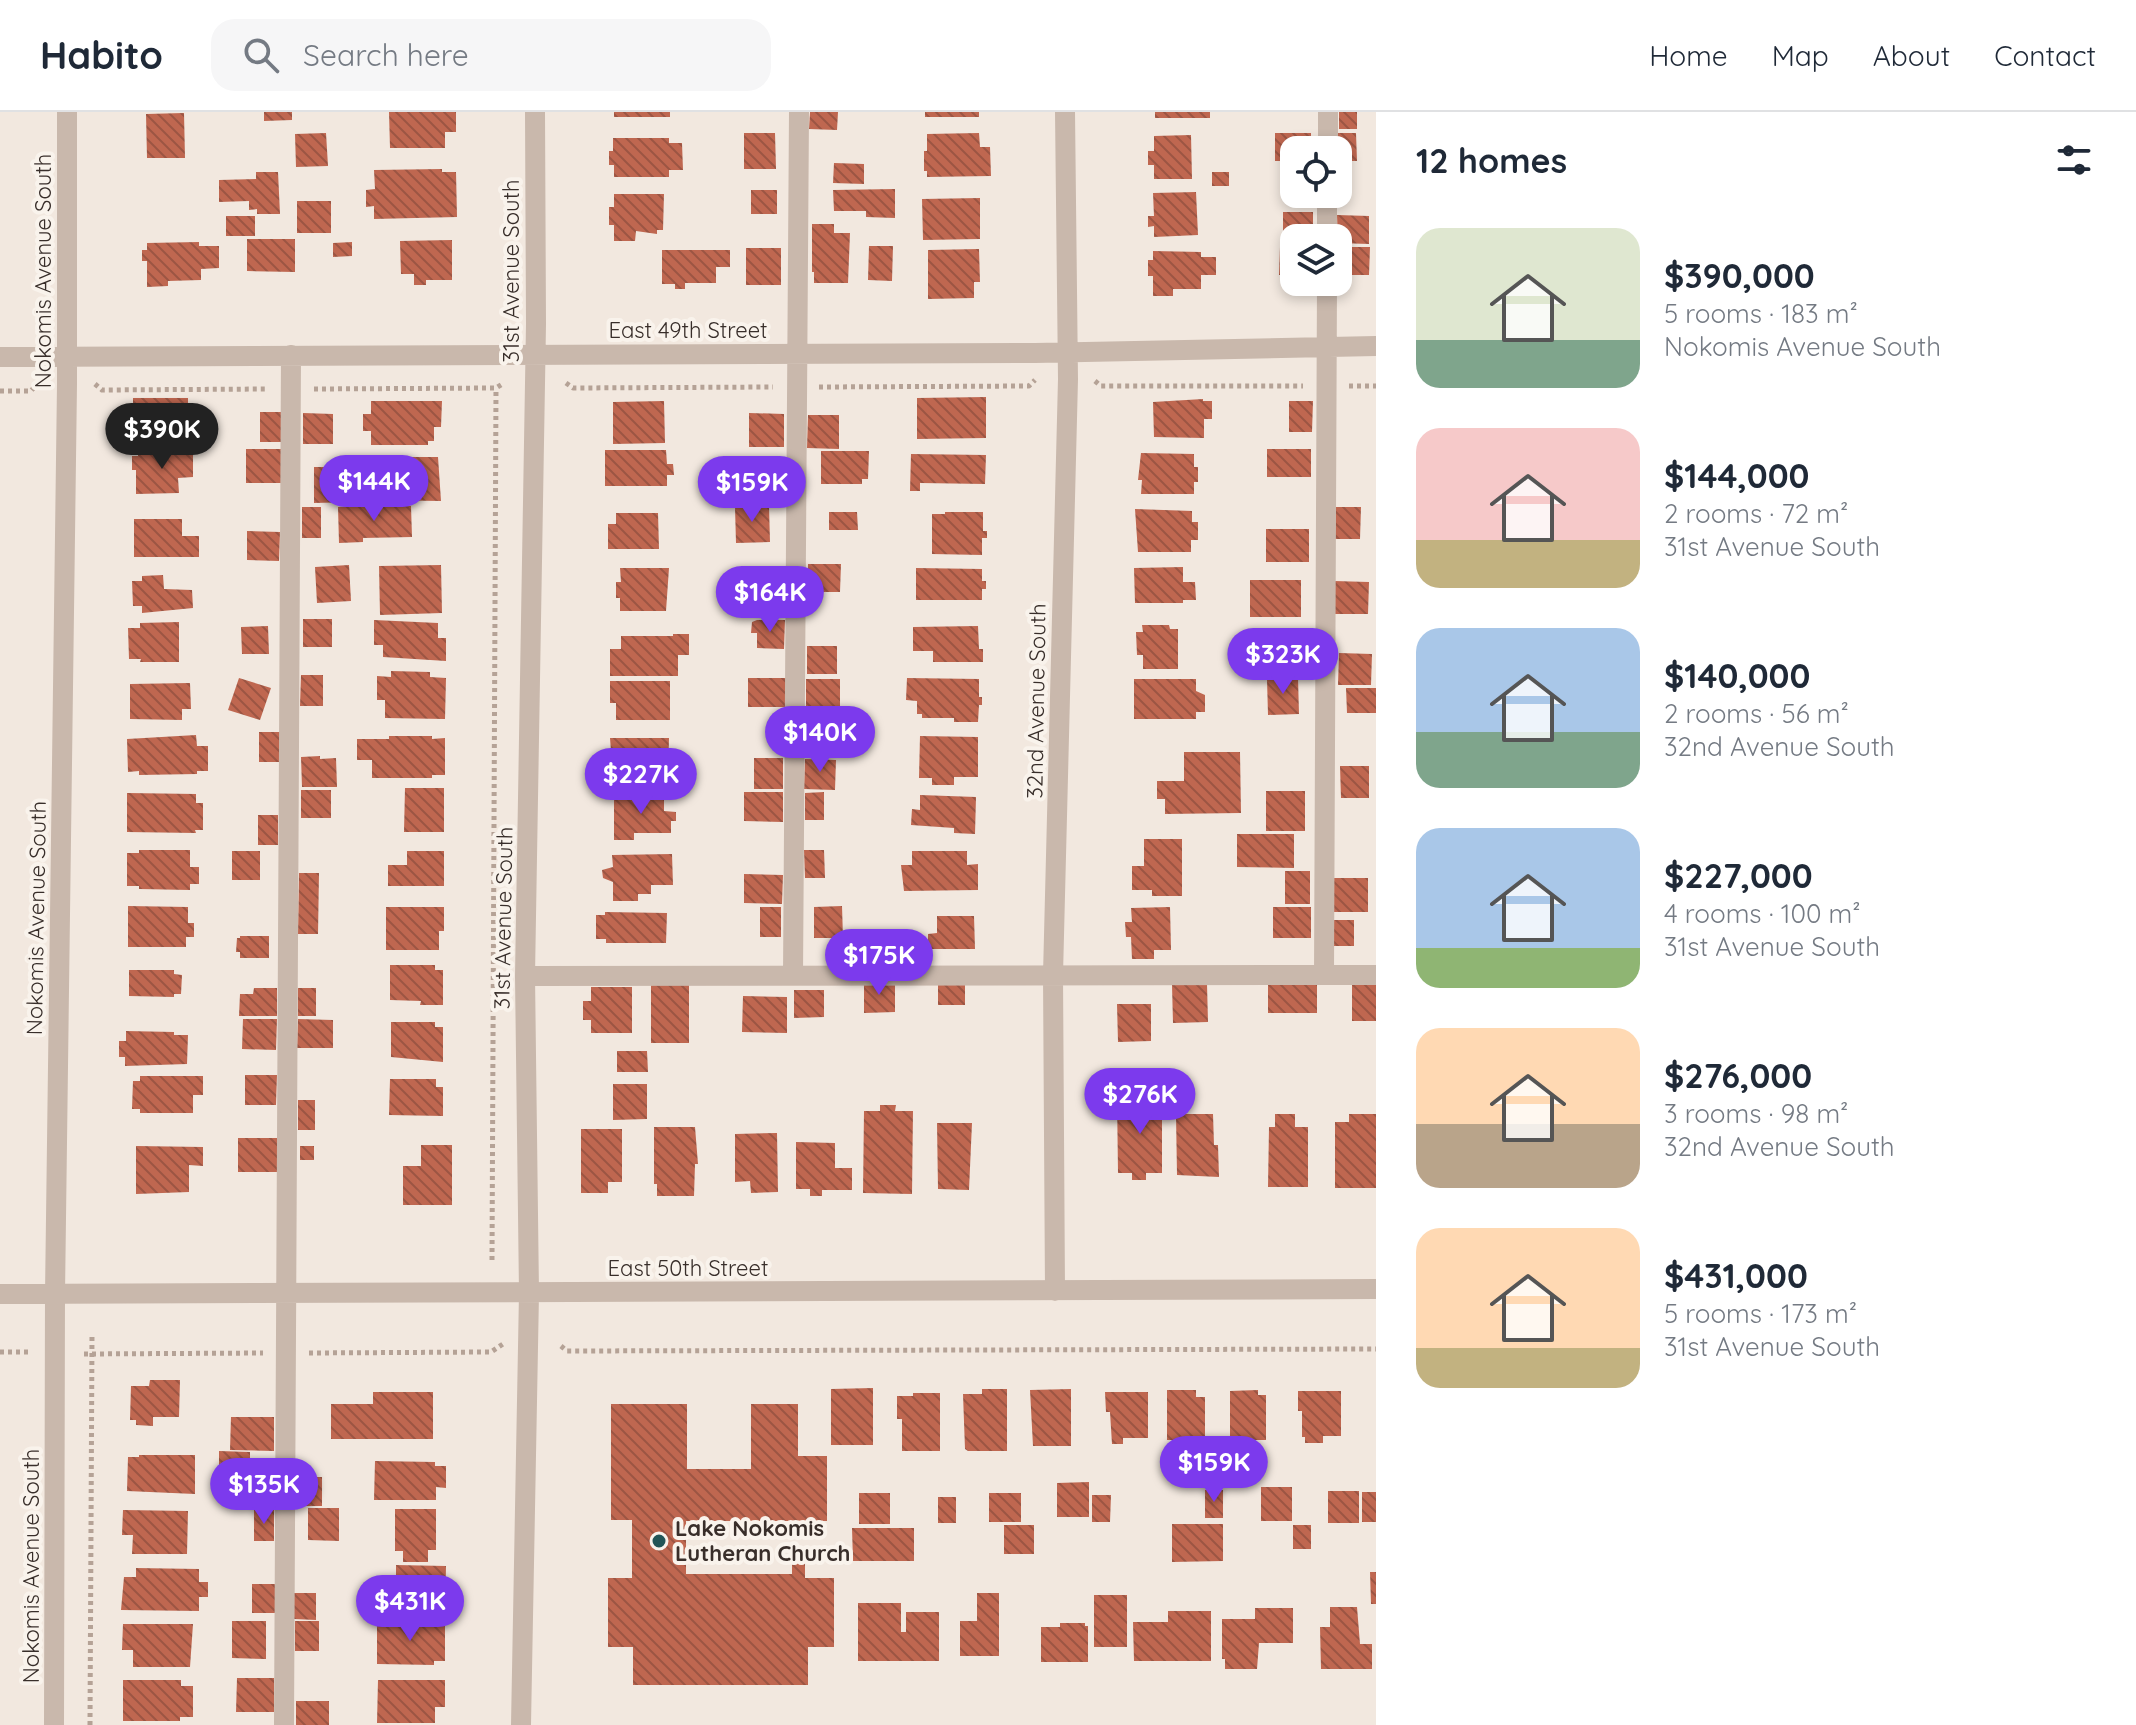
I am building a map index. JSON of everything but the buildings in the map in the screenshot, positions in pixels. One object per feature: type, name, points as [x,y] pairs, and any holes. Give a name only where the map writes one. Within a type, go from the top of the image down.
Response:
[{"type":"street","name":"Nokomis Avenue South","points":[[54,1725],[55,1294],[67,112]]},
{"type":"street","name":"31st Avenue South","points":[[521,1725],[529,1293],[525,976],[535,354],[535,112]]},
{"type":"street","points":[[793,975],[799,112]]},
{"type":"street","name":"32nd Avenue South","points":[[1055,1291],[1053,975],[1067,351],[1065,112]]},
{"type":"street","points":[[1328,112],[1328,136]]},
{"type":"street","points":[[1324,975],[1327,296]]},
{"type":"street","name":"East 49th Street","points":[[0,357],[1095,352],[1376,346]]},
{"type":"street","points":[[284,1725],[291,355]]},
{"type":"street","points":[[525,976],[1376,975]]},
{"type":"street","name":"East 50th Street","points":[[0,1294],[1376,1289]]},
{"type":"path","points":[[1095,381],[1101,386],[1376,386]]},
{"type":"path","points":[[0,391],[31,391],[37,384]]},
{"type":"path","points":[[492,1260],[496,388]]},
{"type":"path","points":[[90,1725],[92,1334]]},
{"type":"path","points":[[561,1346],[567,1351],[1376,1349]]},
{"type":"path","points":[[0,1352],[35,1352]]},
{"type":"place","name":"Lake Nokomis Lutheran Church","points":[[659,1541]]}]
